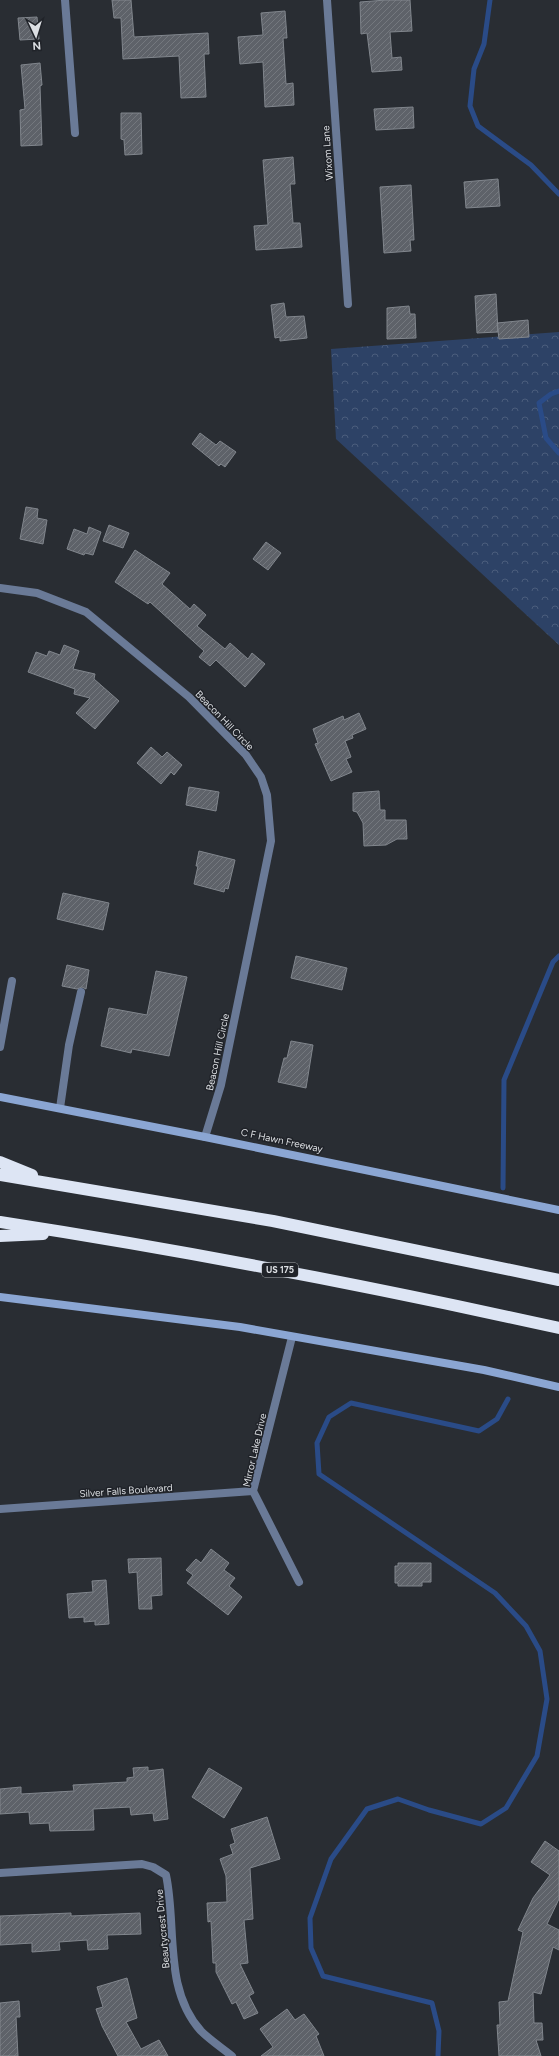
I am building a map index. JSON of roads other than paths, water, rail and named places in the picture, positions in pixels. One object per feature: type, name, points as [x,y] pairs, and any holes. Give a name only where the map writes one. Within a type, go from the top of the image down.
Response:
[{"type":"highway","points":[[0,1162],[48,1182]]},
{"type":"highway","points":[[0,1175],[273,1221],[559,1280]]},
{"type":"highway","name":"US 175","points":[[0,1222],[68,1232],[341,1281],[559,1328]]},
{"type":"highway","points":[[0,1236],[68,1232]]},
{"type":"main road","name":"C F Hawn Freeway","points":[[0,1097],[559,1209]]},
{"type":"main road","points":[[0,1298],[240,1327],[484,1370],[559,1387]]},
{"type":"street","points":[[65,0],[75,133]]},
{"type":"street","name":"Wixom Lane","points":[[327,0],[348,304]]},
{"type":"street","name":"Beacon Hill Circle","points":[[0,588],[37,593],[86,612],[108,628],[189,697],[246,755],[261,777],[267,795],[271,841],[221,1085],[205,1137]]},
{"type":"street","points":[[0,1047],[12,981]]},
{"type":"street","points":[[60,1108],[69,1045],[81,992]]},
{"type":"street","name":"Mirror Lake Drive","points":[[292,1337],[253,1491],[299,1582]]},
{"type":"street","name":"Silver Falls Boulevard","points":[[0,1509],[253,1491]]},
{"type":"street","name":"Beautycrest Drive","points":[[0,1873],[142,1864],[153,1867],[166,1875],[170,1893],[177,1986],[187,2010],[201,2030],[232,2056]]},
{"type":"waterway","points":[[490,0],[484,44],[474,69],[470,106],[478,126],[531,165],[559,194]]},
{"type":"waterway","points":[[559,391],[551,394],[539,403],[546,438],[559,453]]},
{"type":"waterway","points":[[503,1188],[504,1080],[553,962],[559,956]]},
{"type":"waterway","points":[[438,2056],[439,2031],[432,2003],[323,1976],[311,1948],[310,1918],[331,1859],[367,1809],[398,1799],[429,1810],[481,1824],[506,1808],[537,1756],[547,1699],[540,1651],[526,1626],[495,1593],[319,1474],[317,1443],[329,1417],[351,1403],[479,1431],[497,1419],[508,1399]]}]
